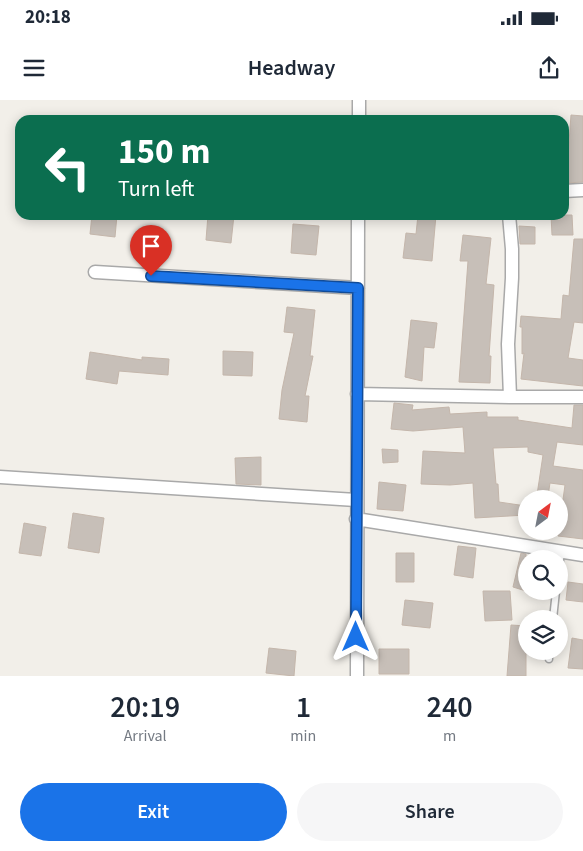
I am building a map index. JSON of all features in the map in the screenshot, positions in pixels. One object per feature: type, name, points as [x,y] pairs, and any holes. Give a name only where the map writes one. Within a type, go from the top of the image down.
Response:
[{"type":"street","points":[[358,115],[359,100]]},
{"type":"street","points":[[569,191],[583,190]]},
{"type":"street","points":[[357,676],[358,220]]},
{"type":"street","points":[[509,220],[512,249],[508,344],[510,398]]},
{"type":"street","points":[[95,272],[358,288]]},
{"type":"street","points":[[357,394],[510,398],[583,397]]},
{"type":"street","points":[[0,477],[356,500]]},
{"type":"street","points":[[356,519],[549,550]]},
{"type":"street","points":[[568,553],[583,555]]},
{"type":"building","points":[[571,115],[583,116],[583,182],[569,183]]},
{"type":"building","points":[[569,215],[572,215],[573,235],[552,235],[551,220],[569,220]]},
{"type":"building","points":[[91,220],[117,220],[115,237],[90,234]]},
{"type":"building","points":[[208,220],[233,220],[231,243],[206,240]]},
{"type":"building","points":[[417,220],[436,220],[432,261],[403,258],[406,233],[416,234]]},
{"type":"building","points":[[293,224],[319,226],[316,255],[291,253]]},
{"type":"building","points":[[519,226],[535,227],[535,244],[520,244]]},
{"type":"building","points":[[463,235],[491,238],[486,284],[494,285],[489,356],[491,356],[490,383],[459,382],[468,261],[460,261]]},
{"type":"building","points":[[574,239],[583,239],[583,323],[574,322],[568,358],[583,360],[583,386],[521,379],[524,353],[522,354],[521,316],[561,319],[563,295],[569,296]]},
{"type":"building","points":[[287,307],[315,310],[310,356],[313,356],[305,396],[309,396],[307,422],[279,419],[282,390],[294,333],[284,332]]},
{"type":"building","points":[[411,320],[437,323],[434,348],[424,347],[422,381],[405,377]]},
{"type":"building","points":[[223,351],[253,352],[252,376],[223,375]]},
{"type":"building","points":[[90,352],[142,360],[142,357],[169,359],[168,375],[119,371],[117,384],[86,379]]},
{"type":"building","points":[[394,403],[413,405],[412,410],[449,407],[450,414],[487,412],[487,417],[518,417],[518,420],[572,428],[574,405],[583,405],[583,445],[557,442],[553,466],[583,470],[583,539],[568,537],[568,490],[564,490],[565,485],[550,483],[549,490],[538,490],[543,455],[528,452],[528,447],[493,448],[499,502],[518,505],[518,515],[475,518],[473,483],[450,485],[421,484],[423,451],[465,453],[463,427],[413,431],[391,429]]},
{"type":"building","points":[[382,449],[398,450],[398,462],[383,463]]},
{"type":"building","points":[[261,457],[261,485],[236,484],[235,458]]},
{"type":"building","points":[[379,482],[406,485],[403,511],[377,509]]},
{"type":"building","points":[[73,513],[104,518],[99,553],[68,548]]},
{"type":"building","points":[[24,523],[46,527],[41,556],[19,553]]},
{"type":"building","points":[[458,546],[476,548],[473,578],[454,575]]},
{"type":"building","points":[[396,553],[414,553],[414,582],[396,582]]},
{"type":"building","points":[[518,566],[518,589],[513,587]]},
{"type":"building","points":[[568,582],[583,584],[583,602],[566,600],[568,600]]},
{"type":"building","points":[[483,591],[510,591],[512,620],[485,621]]},
{"type":"building","points":[[405,600],[433,603],[430,628],[402,625]]},
{"type":"building","points":[[511,625],[518,625],[518,660],[526,660],[526,676],[507,676]]},
{"type":"building","points":[[572,638],[583,640],[583,669],[568,668]]},
{"type":"building","points":[[269,648],[296,651],[294,676],[266,673]]},
{"type":"building","points":[[379,649],[409,649],[409,674],[379,674]]},
{"type":"route","points":[[151,276],[358,288],[356,637]]}]
